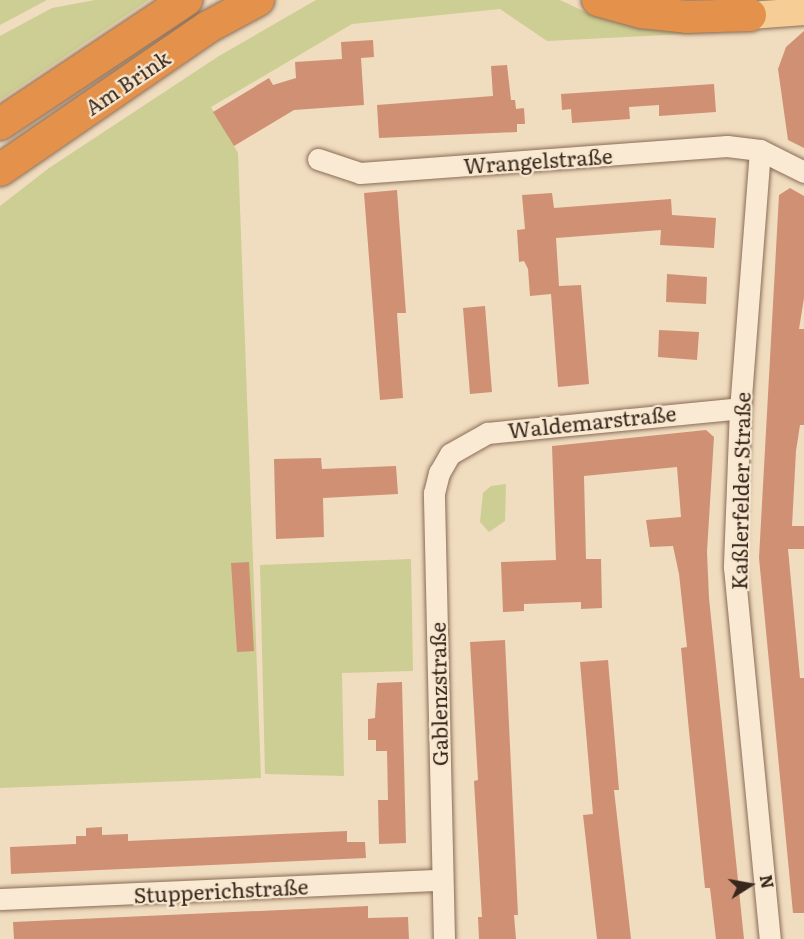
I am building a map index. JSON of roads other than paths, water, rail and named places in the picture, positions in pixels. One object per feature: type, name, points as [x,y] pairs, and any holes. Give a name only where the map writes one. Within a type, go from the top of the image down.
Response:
[{"type":"highway","name":"Am Brink","points":[[0,124],[186,0]]},
{"type":"highway","name":"Am Brink","points":[[0,170],[208,27],[258,0]]},
{"type":"highway","points":[[598,0],[641,12],[687,17],[749,7]]},
{"type":"main road","points":[[749,7],[804,11]]},
{"type":"street","name":"Wrangelstraße","points":[[318,159],[360,172],[727,146],[760,150],[804,172]]},
{"type":"street","name":"Kaßlerfelder Straße","points":[[760,150],[740,408],[734,567],[770,939]]},
{"type":"street","name":"Waldemarstraße","points":[[450,454],[487,433],[740,408]]},
{"type":"street","name":"Gablenzstraße","points":[[444,939],[434,493],[439,472],[450,454]]},
{"type":"street","name":"Stupperichstraße","points":[[0,899],[442,880]]}]
